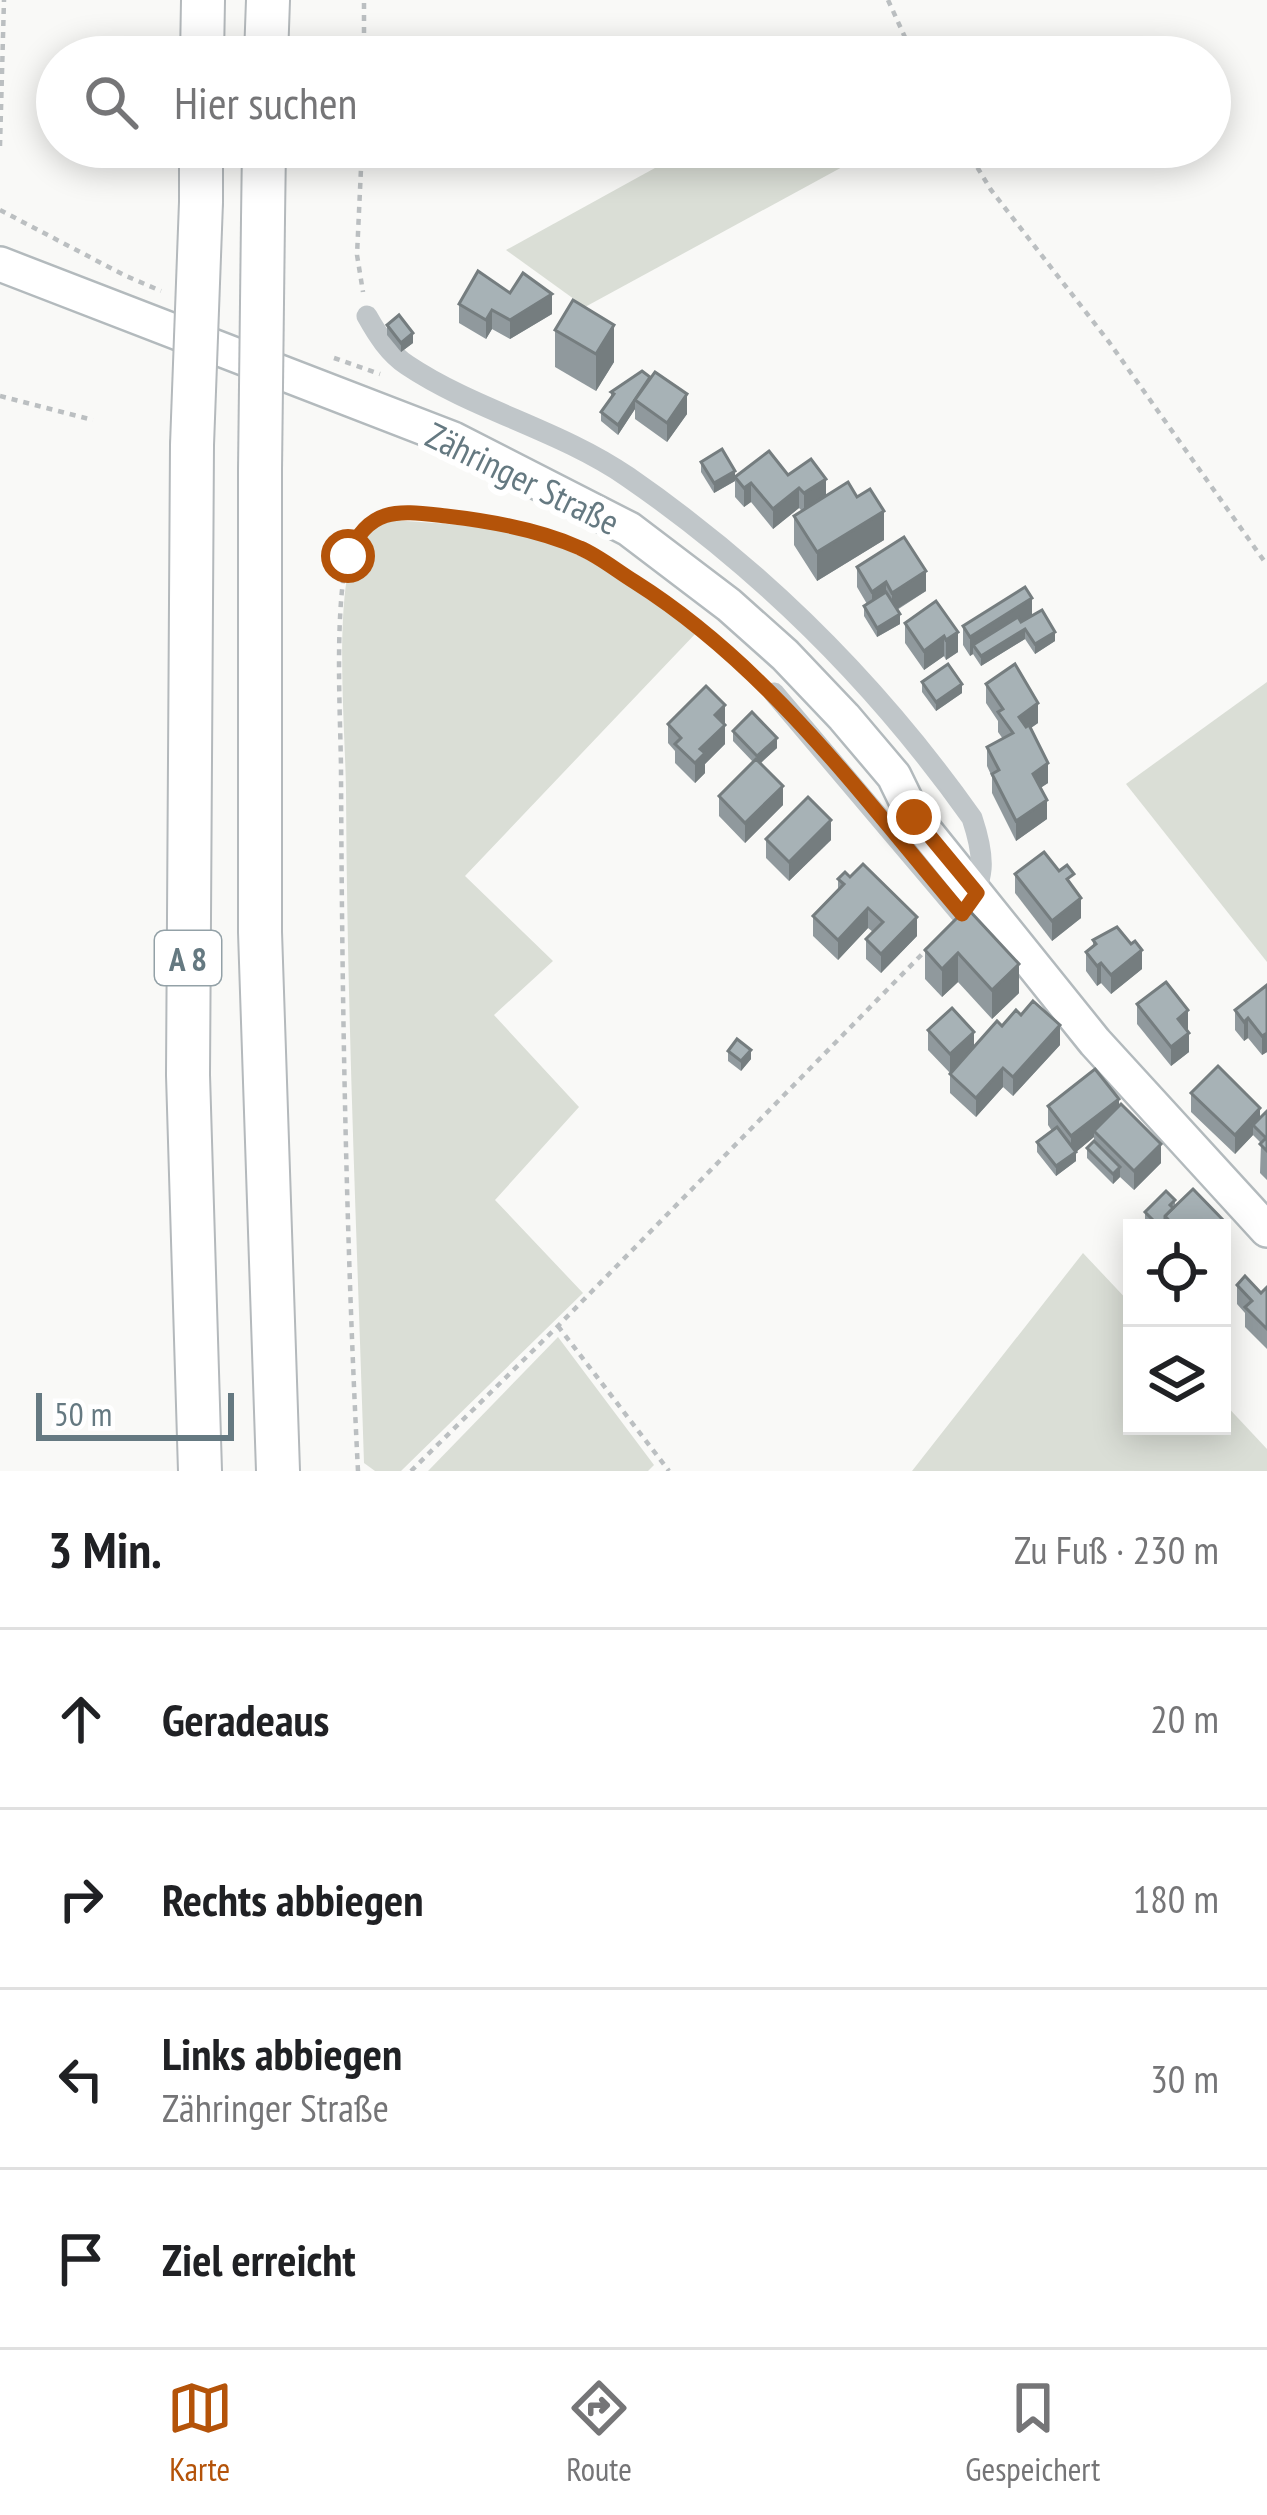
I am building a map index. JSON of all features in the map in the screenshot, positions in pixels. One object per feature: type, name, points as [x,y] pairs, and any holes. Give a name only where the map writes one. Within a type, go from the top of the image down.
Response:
[{"type":"highway","points":[[202,36],[203,0]]},
{"type":"highway","points":[[267,36],[268,0]]},
{"type":"highway","name":"A 8","points":[[200,1471],[188,1052],[192,445],[201,168]]},
{"type":"highway","name":"A 8","points":[[263,168],[260,932],[278,1471]]},
{"type":"street","name":"Zähringer Straße","points":[[0,264],[453,439],[629,529],[729,605],[844,717],[894,776],[969,904],[1267,1230]]},
{"type":"street","points":[[367,316],[405,364],[625,474],[814,627],[972,818],[984,872],[969,904],[774,693]]},
{"type":"path","points":[[0,146],[4,0]]},
{"type":"path","points":[[364,0],[364,36]]},
{"type":"path","points":[[888,0],[904,36]]},
{"type":"path","points":[[361,168],[357,255],[367,316]]},
{"type":"path","points":[[978,168],[1109,342],[1267,565]]},
{"type":"path","points":[[0,396],[93,420]]},
{"type":"path","points":[[358,1471],[348,1261],[341,781],[341,616],[348,556],[356,536],[377,517],[397,512],[511,527],[580,548],[699,625],[774,693]]},
{"type":"path","points":[[411,1471],[559,1326],[969,904]]},
{"type":"path","points":[[559,1326],[669,1471]]},
{"type":"shaded area","points":[[655,168],[840,168],[585,307],[506,250]]},
{"type":"shaded area","points":[[391,520],[479,527],[543,541],[616,576],[697,632],[465,876],[553,961],[494,1015],[579,1107],[495,1200],[583,1293],[401,1471],[375,1471],[364,1463],[342,638],[355,547],[367,532]]},
{"type":"shaded area","points":[[1267,682],[1267,962],[1126,784]]},
{"type":"shaded area","points":[[1083,1253],[1123,1295],[1123,1435],[1231,1435],[1231,1411],[1267,1449],[1267,1471],[912,1471]]},
{"type":"shaded area","points":[[558,1337],[654,1465],[648,1471],[428,1471]]},
{"type":"building","points":[[478,271],[510,293],[523,273],[552,294],[510,320],[492,310],[486,320],[459,304]]},
{"type":"building","points":[[573,300],[614,325],[596,354],[555,330]]},
{"type":"building","points":[[399,315],[413,333],[401,343],[387,325]]},
{"type":"building","points":[[642,371],[650,377],[618,425],[601,412],[611,392]]},
{"type":"building","points":[[655,372],[687,394],[667,423],[635,400]]},
{"type":"building","points":[[722,449],[735,471],[714,483],[701,462]]},
{"type":"building","points":[[769,451],[788,475],[811,459],[826,479],[804,493],[799,488],[773,509],[751,483],[744,488],[735,477]]},
{"type":"building","points":[[848,482],[857,497],[870,489],[884,511],[817,552],[794,516]]},
{"type":"building","points":[[904,537],[926,571],[892,593],[886,582],[872,592],[857,567]]},
{"type":"building","points":[[1025,587],[1032,598],[970,637],[963,626]]},
{"type":"building","points":[[886,592],[900,614],[877,628],[864,606]]},
{"type":"building","points":[[936,601],[958,632],[924,651],[905,623]]},
{"type":"building","points":[[1042,610],[1055,632],[1035,644],[1025,629],[981,656],[973,645],[1018,617],[1021,622]]},
{"type":"building","points":[[948,664],[962,684],[936,702],[922,682]]},
{"type":"building","points":[[1015,664],[1038,703],[1019,717],[1029,725],[1048,763],[1033,774],[1047,800],[1016,821],[992,774],[999,770],[987,747],[1013,733],[986,684]]},
{"type":"building","points":[[706,686],[725,705],[715,715],[725,725],[700,749],[705,753],[695,763],[675,744],[681,738],[668,724]]},
{"type":"building","points":[[752,712],[777,738],[757,756],[733,731]]},
{"type":"building","points":[[756,759],[783,786],[745,823],[719,796]]},
{"type":"building","points":[[808,797],[831,820],[789,862],[766,839]]},
{"type":"building","points":[[1044,852],[1059,871],[1067,865],[1074,874],[1067,879],[1081,898],[1052,921],[1015,874]]},
{"type":"building","points":[[863,864],[917,917],[881,954],[866,939],[883,922],[868,908],[838,940],[813,916],[844,884],[838,879],[845,872],[850,877]]},
{"type":"building","points":[[967,908],[1019,964],[992,990],[958,953],[942,969],[925,950]]},
{"type":"building","points":[[1117,927],[1142,950],[1111,975],[1086,952],[1096,944],[1093,940]]},
{"type":"building","points":[[1166,982],[1188,1010],[1178,1019],[1189,1033],[1171,1047],[1137,1004]]},
{"type":"building","points":[[1267,985],[1267,1033],[1262,1036],[1235,1010]]},
{"type":"building","points":[[1033,1001],[1060,1025],[1013,1077],[1003,1068],[976,1098],[950,1074],[997,1021],[1002,1026],[1016,1010],[1021,1015]]},
{"type":"building","points":[[952,1008],[974,1032],[950,1054],[928,1030]]},
{"type":"building","points":[[737,1039],[751,1050],[741,1061],[728,1051]]},
{"type":"building","points":[[1218,1066],[1260,1108],[1235,1135],[1191,1093]]},
{"type":"building","points":[[1095,1069],[1119,1099],[1071,1136],[1048,1106]]},
{"type":"building","points":[[1121,1104],[1161,1144],[1134,1171],[1094,1131]]},
{"type":"building","points":[[1267,1111],[1267,1137],[1266,1138],[1253,1125]]},
{"type":"building","points":[[1057,1127],[1076,1152],[1056,1166],[1037,1142]]},
{"type":"building","points":[[1094,1141],[1120,1167],[1113,1174],[1087,1148]]},
{"type":"building","points":[[1193,1189],[1222,1219],[1168,1219],[1165,1216]]},
{"type":"building","points":[[1166,1191],[1175,1200],[1165,1219],[1152,1219],[1145,1212]]},
{"type":"building","points":[[1245,1276],[1261,1293],[1267,1287],[1267,1329],[1245,1307],[1252,1301],[1237,1285]]},
{"type":"route","points":[[348,556],[356,536],[377,517],[397,512],[511,527],[580,548],[699,625],[774,693],[962,914],[977,893],[914,817]]}]
